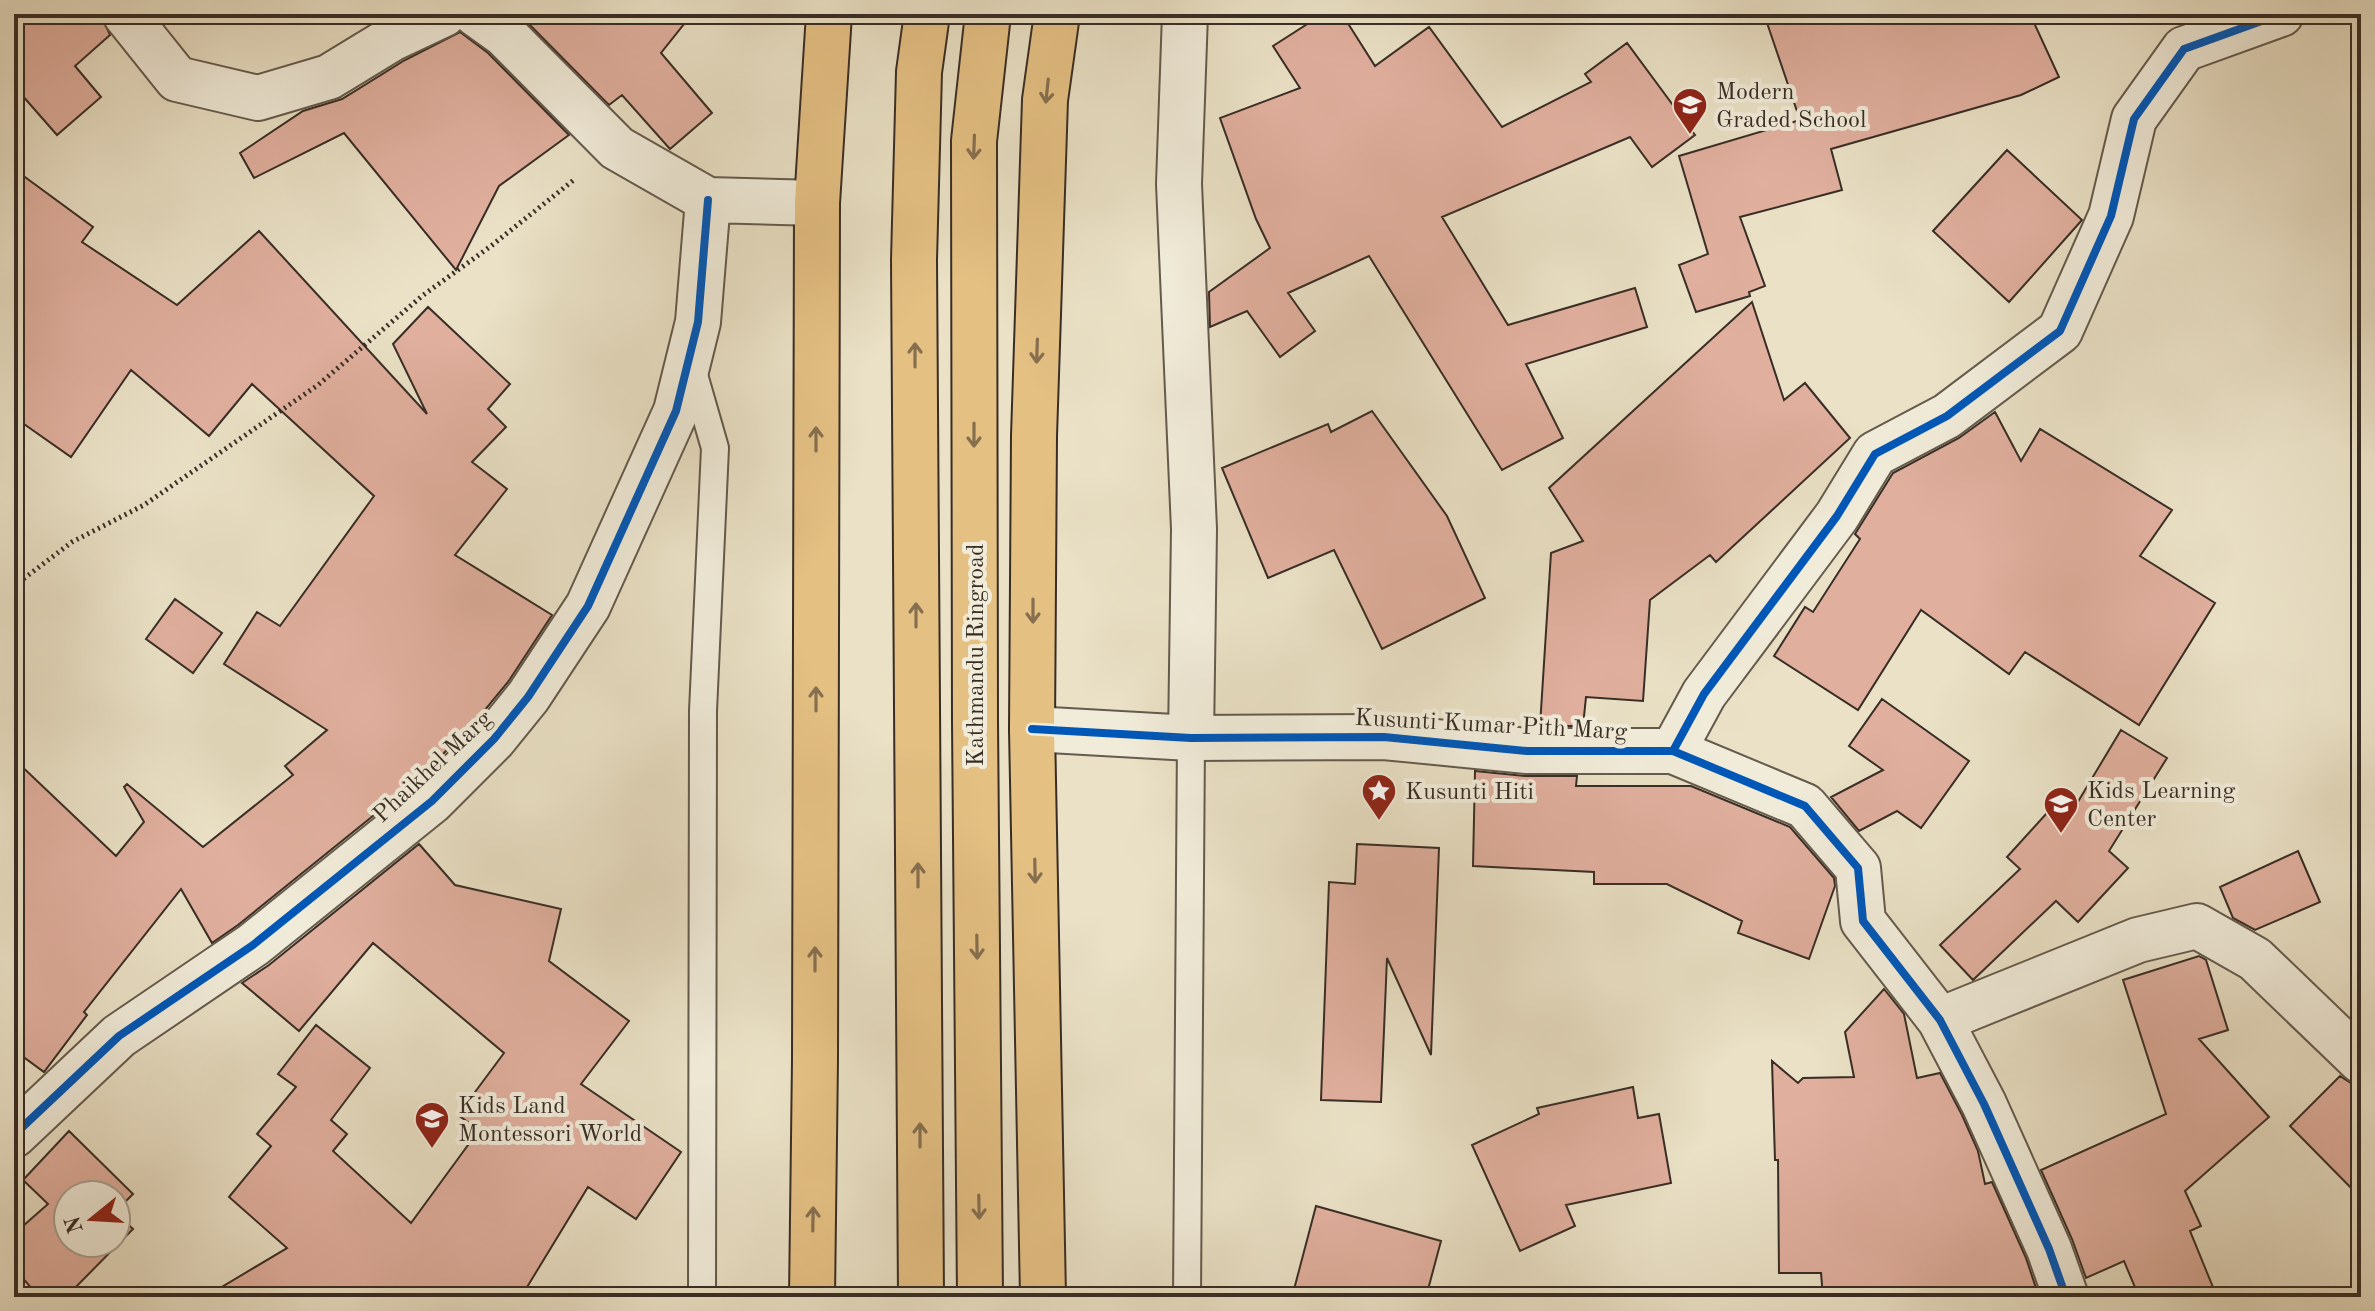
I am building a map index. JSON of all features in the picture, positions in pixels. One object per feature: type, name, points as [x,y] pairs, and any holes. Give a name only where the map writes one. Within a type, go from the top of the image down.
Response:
[{"type":"main road","points":[[812,1297],[817,203],[829,14]]},
{"type":"main road","points":[[921,1297],[914,260],[919,72],[927,14]]},
{"type":"main road","name":"Kathmandu Ringroad","points":[[980,1297],[974,141],[988,14]]},
{"type":"main road","points":[[1043,1297],[1032,729],[1034,436],[1045,100],[1057,14]]},
{"type":"street","points":[[125,14],[177,79],[258,98],[329,77],[393,38],[444,14]]},
{"type":"street","points":[[476,14],[504,34],[617,148],[708,200],[817,203]]},
{"type":"street","points":[[1185,14],[1179,184],[1194,529],[1191,738]]},
{"type":"street","points":[[1673,751],[1704,694],[1837,516],[1875,454],[1947,416],[2060,331],[2111,216],[2134,119],[2184,49],[2281,14]]},
{"type":"street","name":"Phaikhel Marg","points":[[14,1135],[119,1036],[253,945],[432,801],[494,739],[528,697],[588,606],[676,411],[698,322],[708,200]]},
{"type":"street","name":"Kusunti Kumar Pith Marg","points":[[1032,729],[1191,738],[1384,737],[1527,751],[1673,751],[1805,806],[1858,868],[1863,921],[1940,1020],[1991,1119],[2049,1249],[2066,1297]]},
{"type":"street","points":[[1940,1020],[2138,940],[2197,926],[2255,959],[2361,1061]]},
{"type":"lane","points":[[689,359],[715,448],[703,711],[702,1297]]},
{"type":"lane","points":[[1187,1297],[1191,738]]},
{"type":"path","points":[[14,586],[72,542],[144,505],[318,385],[422,296],[617,148]]},
{"type":"building","points":[[14,14],[101,14],[110,35],[75,66],[101,97],[57,135],[14,86]]},
{"type":"building","points":[[519,14],[692,14],[661,53],[712,113],[670,149],[622,95],[609,105]]},
{"type":"building","points":[[1323,14],[1342,14],[1375,66],[1429,27],[1502,127],[1591,82],[1585,74],[1627,43],[1695,135],[1652,167],[1630,137],[1442,217],[1508,325],[1635,288],[1647,327],[1526,364],[1563,438],[1502,470],[1369,256],[1288,293],[1315,331],[1280,357],[1247,311],[1210,327],[1209,292],[1270,248],[1256,219],[1220,118],[1300,88],[1273,46]]},
{"type":"building","points":[[1764,14],[2030,14],[2059,77],[2021,95],[1831,149],[1842,190],[1740,217],[1765,286],[1749,292],[1750,296],[1696,312],[1679,265],[1708,254],[1679,156],[1800,120]]},
{"type":"building","points":[[460,32],[488,53],[569,135],[499,186],[456,270],[344,133],[254,178],[240,153],[303,111],[342,99],[405,60]]},
{"type":"building","points":[[2007,150],[2082,220],[2009,302],[1933,231]]},
{"type":"building","points":[[14,169],[93,227],[82,242],[177,305],[259,231],[427,414],[393,344],[428,307],[510,384],[488,409],[506,427],[472,462],[507,489],[455,555],[552,615],[508,682],[475,722],[415,782],[238,925],[212,943],[181,889],[84,1012],[87,1015],[44,1072],[14,1050],[14,759],[116,856],[144,822],[124,787],[127,784],[203,847],[293,775],[285,766],[327,730],[224,664],[257,612],[280,626],[374,496],[252,384],[209,436],[131,370],[71,457],[14,417]]},
{"type":"building","points":[[1752,302],[1784,400],[1805,383],[1850,438],[1716,562],[1710,555],[1650,600],[1643,701],[1586,697],[1583,726],[1540,726],[1551,553],[1583,541],[1549,488]]},
{"type":"building","points":[[1372,411],[1447,516],[1485,598],[1382,649],[1334,550],[1268,578],[1222,468],[1328,424],[1331,432]]},
{"type":"building","points":[[1995,412],[2021,461],[2040,429],[2172,510],[2140,556],[2215,603],[2139,725],[2025,652],[2009,674],[1921,610],[1858,710],[1774,656],[1805,607],[1813,612],[1860,539],[1855,534],[1893,473],[1959,438]]},
{"type":"building","points":[[175,599],[222,633],[193,673],[146,639]]},
{"type":"building","points":[[1882,699],[1969,761],[1921,828],[1897,811],[1859,831],[1831,797],[1883,770],[1849,746]]},
{"type":"building","points":[[2121,730],[2167,758],[2109,851],[2128,868],[2078,922],[2056,901],[1973,980],[1940,945],[2020,869],[2007,857],[2056,803],[2070,815]]},
{"type":"building","points":[[1475,771],[1525,776],[1577,776],[1576,786],[1691,786],[1790,827],[1834,878],[1835,886],[1809,959],[1738,933],[1742,921],[1667,884],[1594,884],[1594,872],[1473,866]]},
{"type":"building","points":[[419,844],[455,885],[561,909],[549,961],[629,1021],[581,1084],[681,1152],[636,1219],[588,1187],[521,1297],[205,1297],[287,1248],[229,1197],[271,1146],[257,1134],[296,1087],[278,1074],[316,1025],[370,1068],[331,1120],[347,1134],[333,1151],[411,1223],[479,1130],[458,1115],[504,1053],[373,943],[299,1031],[242,983],[269,965]]},
{"type":"building","points":[[1357,844],[1439,848],[1431,1055],[1387,958],[1381,1102],[1321,1100],[1329,882],[1355,884]]},
{"type":"building","points":[[2298,851],[2320,902],[2255,930],[2233,918],[2220,887]]},
{"type":"building","points":[[2199,956],[2206,960],[2228,1030],[2199,1039],[2269,1117],[2185,1191],[2201,1226],[2190,1231],[2217,1297],[2139,1297],[2124,1261],[2086,1278],[2041,1170],[2166,1114],[2123,980]]},
{"type":"building","points":[[1884,989],[1904,1014],[1917,1078],[1940,1073],[1962,1115],[1978,1151],[1985,1184],[1992,1182],[2026,1258],[2039,1297],[1823,1297],[1821,1273],[1779,1273],[1778,1160],[1775,1160],[1772,1061],[1798,1083],[1803,1078],[1854,1077],[1845,1032]]},
{"type":"building","points":[[2340,1076],[2354,1085],[2361,1085],[2361,1198],[2290,1126]]},
{"type":"building","points":[[1633,1087],[1638,1118],[1659,1114],[1671,1183],[1566,1205],[1575,1226],[1520,1251],[1472,1145],[1539,1114],[1537,1108]]},
{"type":"building","points":[[69,1131],[118,1179],[52,1179],[52,1259],[103,1259],[66,1297],[39,1297],[14,1268],[14,1234],[48,1204],[23,1180]]},
{"type":"building","points":[[1316,1206],[1441,1241],[1426,1297],[1292,1297]]},
{"type":"cycle path","points":[[1673,751],[1704,694],[1837,516],[1875,454],[1947,416],[2060,331],[2111,216],[2134,119],[2184,49],[2281,14]]},
{"type":"cycle path","points":[[14,1135],[119,1036],[253,945],[432,801],[494,739],[528,697],[588,606],[676,411],[698,322],[708,200]]},
{"type":"cycle path","points":[[1032,729],[1191,738],[1384,737],[1527,751],[1673,751],[1805,806],[1858,868],[1863,921],[1940,1020],[1984,1104],[2049,1249],[2066,1297]]},
{"type":"place","name":"Modern Graded School","points":[[1690,136]]},
{"type":"place","name":"Kusunti Hiti","points":[[1379,822]]},
{"type":"place","name":"Kids Learning Center","points":[[2061,835]]},
{"type":"place","name":"Kids Land Montessori World","points":[[432,1150]]}]
